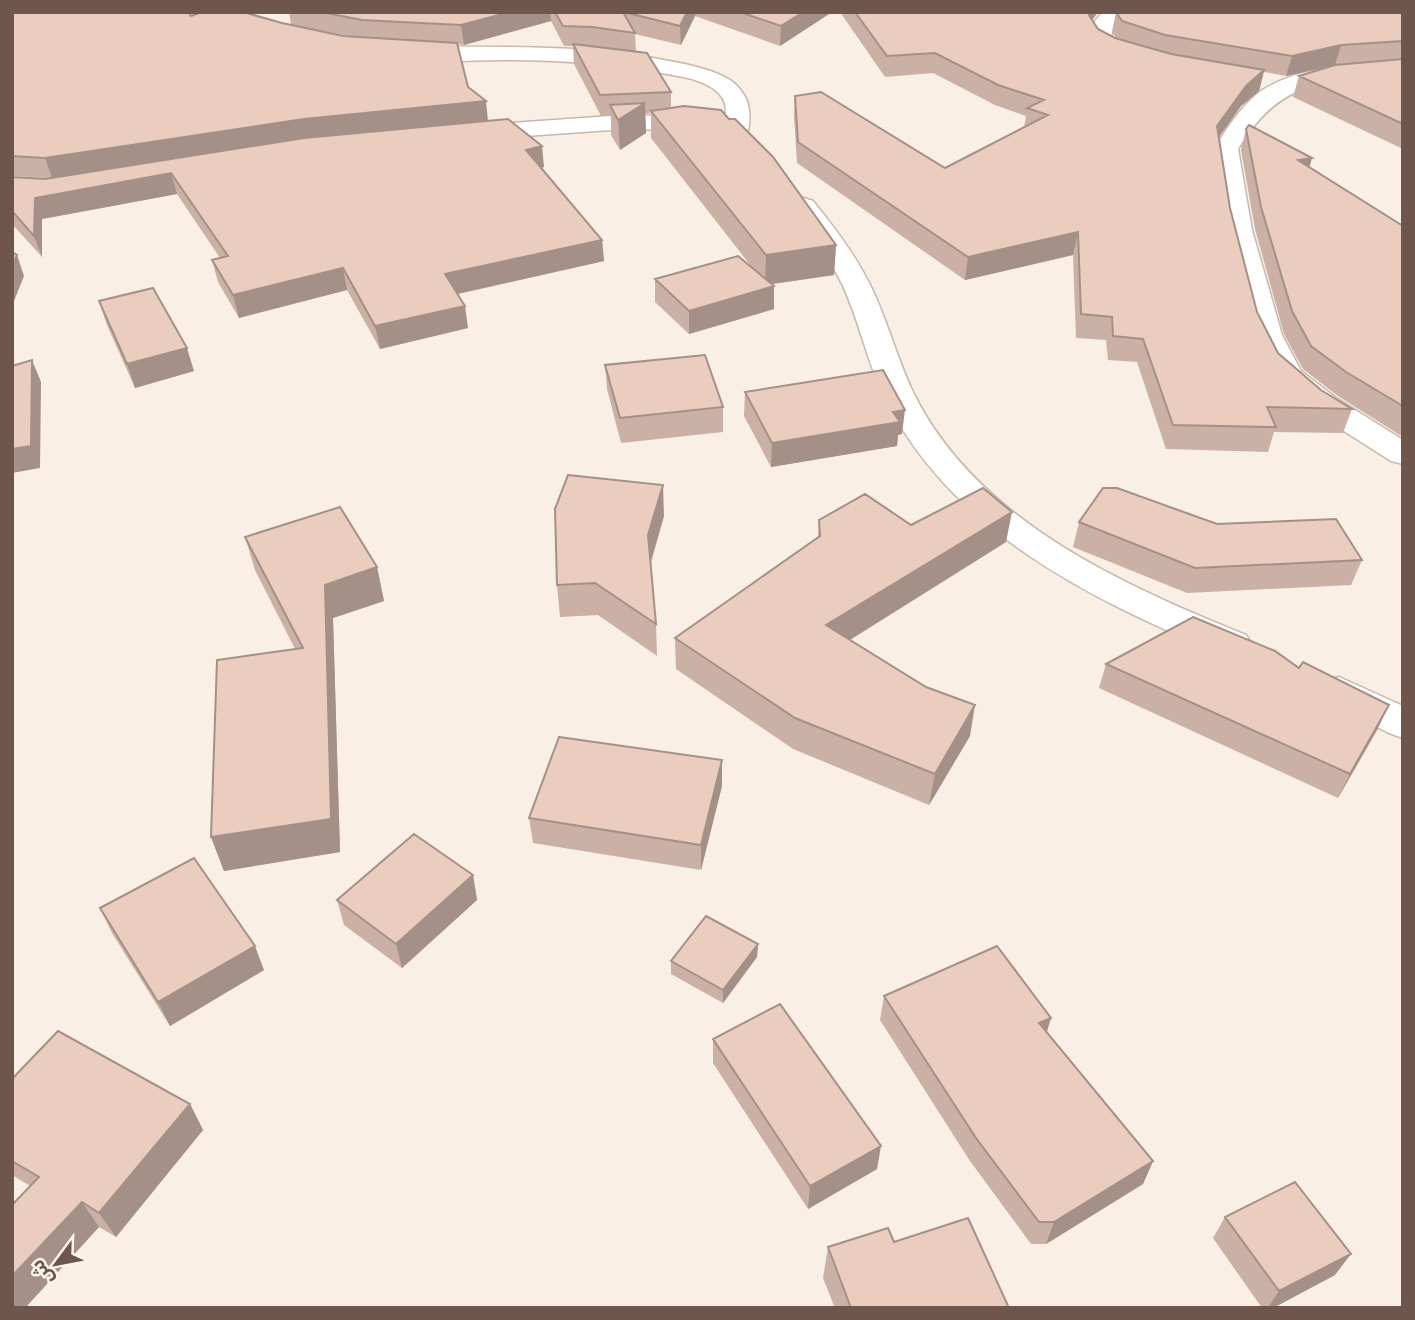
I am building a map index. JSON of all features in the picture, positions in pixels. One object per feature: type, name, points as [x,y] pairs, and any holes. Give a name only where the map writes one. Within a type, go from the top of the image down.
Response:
[{"type":"street","points":[[1114,12],[1099,27],[1098,36],[1103,44],[1130,56],[1158,62]]},
{"type":"street","points":[[386,50],[593,55],[655,64],[708,78],[724,86],[737,102],[746,140],[702,124],[636,122],[435,135]]},
{"type":"street","points":[[1403,69],[1323,77],[1287,86],[1268,96],[1238,130],[1226,149],[1239,230],[1256,282],[1266,335],[1288,376],[1325,405],[1403,454]]},
{"type":"street","points":[[1254,81],[1287,86]]},
{"type":"street","points":[[790,186],[844,261],[870,317],[884,365],[921,434],[942,463],[1010,526],[1073,566],[1188,625],[1261,655]]},
{"type":"street","points":[[1320,680],[1403,723]]},
{"type":"building","points":[[12,12],[188,12],[191,16],[202,12],[243,12],[343,36],[457,43],[468,87],[486,101],[304,119],[45,158],[12,156]]},
{"type":"building","points":[[321,12],[510,12],[461,25],[362,20]]},
{"type":"building","points":[[555,12],[623,12],[635,33],[563,26]]},
{"type":"building","points":[[624,12],[687,12],[680,26]]},
{"type":"building","points":[[740,12],[803,12],[781,26]]},
{"type":"building","points":[[855,12],[1090,12],[1089,15],[1098,29],[1115,38],[1171,54],[1264,70],[1246,86],[1217,126],[1230,208],[1257,312],[1278,353],[1321,390],[1352,409],[1267,407],[1276,427],[1173,425],[1143,339],[1113,336],[1112,317],[1081,314],[1078,232],[968,257],[798,142],[795,96],[821,92],[945,168],[1048,115],[1027,108],[1044,100],[998,85],[935,53],[887,56]]},
{"type":"building","points":[[1116,12],[1403,12],[1403,41],[1341,45],[1292,56],[1165,35],[1122,21]]},
{"type":"building","points":[[573,44],[647,53],[671,92],[600,95]]},
{"type":"building","points":[[1403,59],[1403,124],[1299,76],[1335,65]]},
{"type":"building","points":[[645,103],[618,120],[610,105]]},
{"type":"building","points":[[684,106],[721,110],[729,119],[735,119],[773,157],[836,245],[766,255],[651,111]]},
{"type":"building","points":[[508,119],[542,146],[526,150],[602,240],[445,274],[465,306],[375,326],[343,268],[233,295],[212,260],[228,256],[171,173],[35,198],[34,236],[12,211],[12,177],[45,179],[304,138]]},
{"type":"building","points":[[1249,125],[1312,158],[1298,160],[1403,226],[1403,406],[1346,372],[1311,346],[1292,311],[1261,207],[1246,129]]},
{"type":"building","points":[[12,252],[17,255],[12,266]]},
{"type":"building","points":[[738,256],[774,286],[689,311],[655,279]]},
{"type":"building","points":[[153,288],[187,348],[127,364],[99,301]]},
{"type":"building","points":[[705,355],[723,407],[620,418],[605,365]]},
{"type":"building","points":[[32,360],[31,446],[12,449],[12,366]]},
{"type":"building","points":[[883,370],[905,410],[893,412],[900,422],[772,443],[745,392]]},
{"type":"building","points":[[568,475],[663,485],[648,535],[656,624],[595,583],[557,585],[555,509]]},
{"type":"building","points":[[983,488],[1012,512],[826,625],[926,687],[975,705],[935,774],[795,718],[675,638],[820,536],[819,520],[865,494],[911,525]]},
{"type":"building","points":[[1103,488],[1117,488],[1217,524],[1336,519],[1362,560],[1195,568],[1079,522]]},
{"type":"building","points":[[340,507],[377,567],[325,585],[331,819],[211,837],[217,660],[303,648],[245,537]]},
{"type":"building","points":[[1193,617],[1275,651],[1299,668],[1303,662],[1389,705],[1350,774],[1106,664]]},
{"type":"building","points":[[559,737],[722,760],[701,845],[529,818]]},
{"type":"building","points":[[414,834],[473,875],[396,944],[337,900]]},
{"type":"building","points":[[194,858],[255,946],[158,1002],[100,908]]},
{"type":"building","points":[[706,916],[758,944],[723,990],[671,961]]},
{"type":"building","points":[[997,946],[1051,1018],[1039,1023],[1153,1161],[1054,1222],[1039,1222],[976,1138],[884,996]]},
{"type":"building","points":[[780,1004],[881,1146],[810,1186],[713,1039]]},
{"type":"building","points":[[58,1031],[190,1104],[99,1213],[82,1202],[12,1276],[12,1205],[39,1177],[12,1161],[12,1079]]},
{"type":"building","points":[[1295,1182],[1351,1254],[1279,1291],[1225,1217]]},
{"type":"building","points":[[968,1218],[1009,1308],[851,1308],[828,1247],[888,1228],[894,1242]]}]
